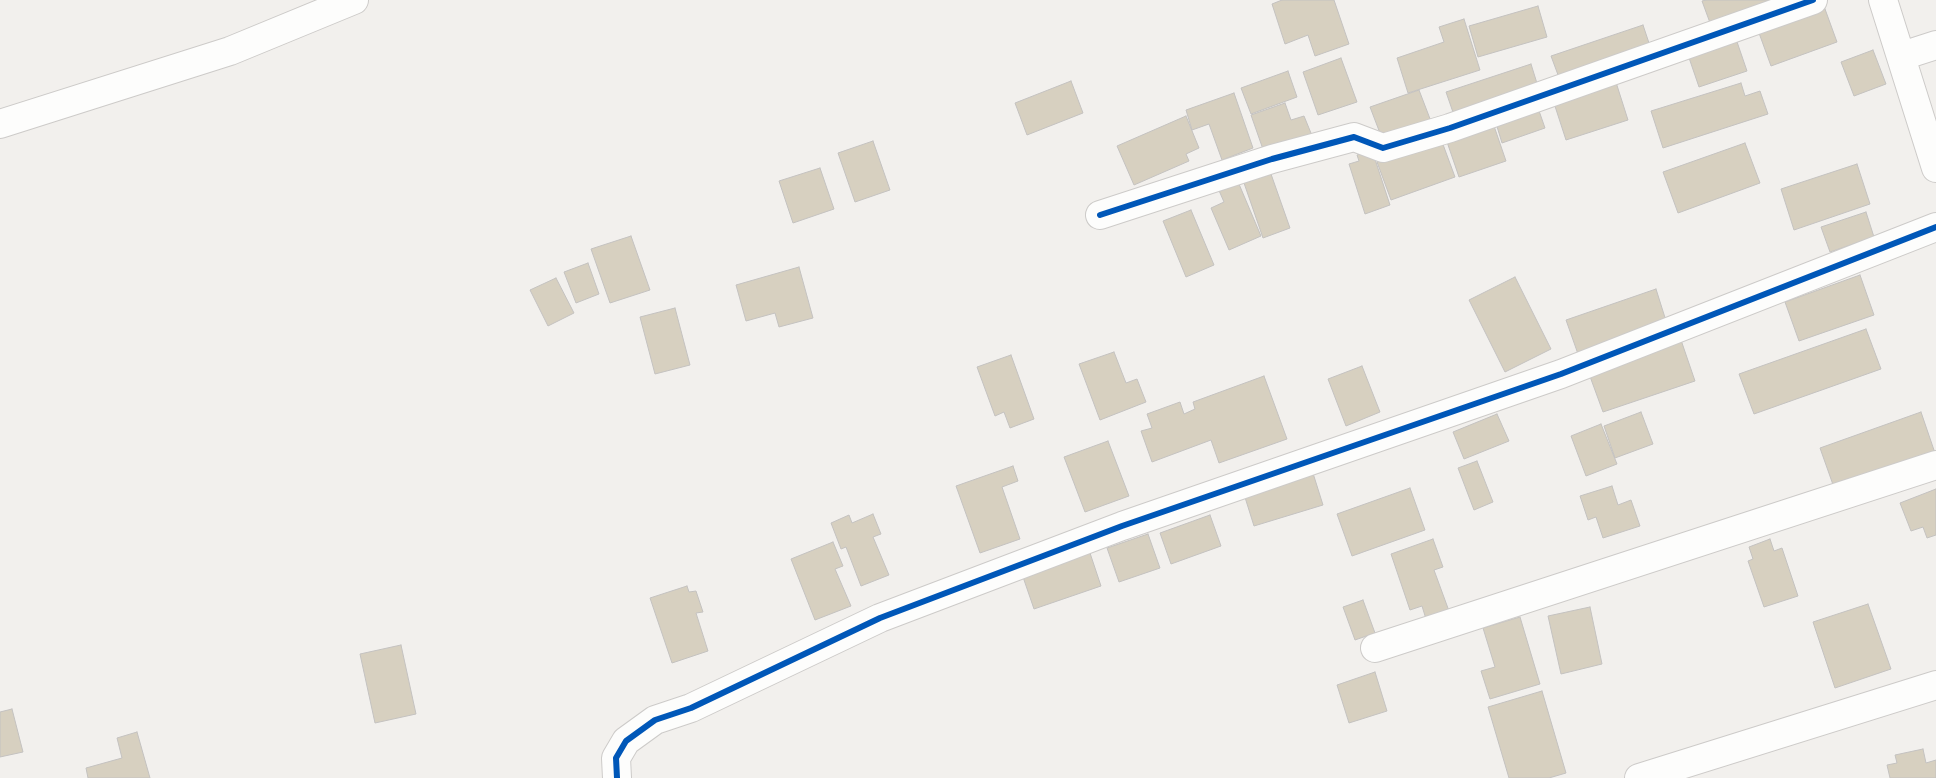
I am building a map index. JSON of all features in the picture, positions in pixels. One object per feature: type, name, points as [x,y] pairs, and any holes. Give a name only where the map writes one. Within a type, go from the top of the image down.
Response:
[{"type":"street","points":[[0,124],[230,51],[354,0]]},
{"type":"street","points":[[1100,215],[1272,158],[1354,137],[1382,148],[1450,128],[1813,0]]},
{"type":"street","points":[[1883,0],[1936,168]]},
{"type":"street","points":[[1902,56],[1936,45]]},
{"type":"street","points":[[617,778],[616,758],[626,741],[655,720],[690,708],[880,618],[1122,526],[1561,374],[1936,227]]},
{"type":"street","points":[[1375,648],[1936,465]]},
{"type":"street","points":[[1639,778],[1936,685]]},
{"type":"building","points":[[1282,0],[1334,0],[1349,44],[1315,56],[1308,35],[1285,44],[1272,4]]},
{"type":"building","points":[[1800,0],[1713,31],[1702,1]]},
{"type":"building","points":[[1538,6],[1547,37],[1478,57],[1469,26]]},
{"type":"building","points":[[1825,9],[1837,42],[1771,66],[1759,33]]},
{"type":"building","points":[[1464,19],[1480,70],[1408,93],[1397,58],[1444,42],[1439,27]]},
{"type":"building","points":[[1643,25],[1652,52],[1561,83],[1551,56]]},
{"type":"building","points":[[1734,33],[1747,71],[1699,87],[1686,49]]},
{"type":"building","points":[[1873,50],[1886,84],[1854,96],[1841,62]]},
{"type":"building","points":[[1341,58],[1357,102],[1318,115],[1303,72]]},
{"type":"building","points":[[1531,64],[1540,93],[1456,121],[1446,92]]},
{"type":"building","points":[[1288,71],[1297,97],[1251,114],[1241,88]]},
{"type":"building","points":[[1614,76],[1628,120],[1566,140],[1552,97]]},
{"type":"building","points":[[1071,81],[1083,113],[1027,135],[1015,103]]},
{"type":"building","points":[[1741,83],[1745,96],[1760,91],[1768,114],[1663,148],[1651,111]]},
{"type":"building","points":[[1419,90],[1432,124],[1383,141],[1370,107]]},
{"type":"building","points":[[1234,93],[1253,148],[1222,160],[1209,124],[1192,130],[1186,110]]},
{"type":"building","points":[[1285,103],[1291,120],[1304,116],[1313,138],[1265,155],[1251,115]]},
{"type":"building","points":[[1537,105],[1545,128],[1502,143],[1495,120]]},
{"type":"building","points":[[1186,116],[1199,148],[1186,154],[1189,161],[1134,185],[1117,146]]},
{"type":"building","points":[[1493,123],[1506,161],[1459,177],[1446,139]]},
{"type":"building","points":[[1441,139],[1455,177],[1391,200],[1377,162]]},
{"type":"building","points":[[873,141],[890,190],[855,202],[838,153]]},
{"type":"building","points":[[1745,143],[1760,183],[1678,213],[1663,172]]},
{"type":"building","points":[[1372,150],[1390,205],[1365,214],[1349,164],[1359,161],[1357,155]]},
{"type":"building","points":[[1857,164],[1870,204],[1794,230],[1781,189]]},
{"type":"building","points":[[820,168],[834,209],[793,223],[779,181]]},
{"type":"building","points":[[1271,174],[1290,228],[1263,238],[1244,183]]},
{"type":"building","points":[[1236,177],[1261,236],[1229,250],[1211,208],[1224,202],[1217,186]]},
{"type":"building","points":[[1191,210],[1214,265],[1186,277],[1163,221]]},
{"type":"building","points":[[1866,212],[1874,237],[1830,252],[1821,227]]},
{"type":"building","points":[[631,236],[650,290],[610,303],[591,249]]},
{"type":"building","points":[[588,263],[599,294],[576,303],[564,272]]},
{"type":"building","points":[[799,267],[813,318],[779,327],[775,313],[746,321],[736,285]]},
{"type":"building","points":[[1860,275],[1874,315],[1799,341],[1785,302]]},
{"type":"building","points":[[1515,277],[1551,349],[1505,372],[1469,300]]},
{"type":"building","points":[[556,278],[574,313],[548,326],[530,290]]},
{"type":"building","points":[[1656,289],[1667,324],[1578,354],[1566,320]]},
{"type":"building","points":[[675,308],[690,365],[655,374],[640,317]]},
{"type":"building","points":[[1866,329],[1881,369],[1754,414],[1739,374]]},
{"type":"building","points":[[1681,340],[1695,381],[1603,412],[1588,371]]},
{"type":"building","points":[[1114,352],[1126,383],[1137,379],[1146,402],[1100,420],[1079,364]]},
{"type":"building","points":[[1011,355],[1034,419],[1010,428],[1004,412],[995,416],[977,367]]},
{"type":"building","points":[[1362,366],[1380,412],[1346,426],[1328,379]]},
{"type":"building","points":[[1264,376],[1287,439],[1219,463],[1211,440],[1152,462],[1141,431],[1152,428],[1147,414],[1180,402],[1184,414],[1195,409],[1193,402]]},
{"type":"building","points":[[1641,412],[1653,444],[1615,458],[1604,426]]},
{"type":"building","points":[[1921,412],[1936,456],[1837,496],[1820,448]]},
{"type":"building","points":[[1497,414],[1509,441],[1464,459],[1453,432]]},
{"type":"building","points":[[1601,424],[1617,464],[1586,476],[1571,436]]},
{"type":"building","points":[[1108,441],[1129,496],[1085,512],[1064,457]]},
{"type":"building","points":[[1477,461],[1493,502],[1474,510],[1458,468]]},
{"type":"building","points":[[1013,466],[1018,481],[1002,487],[1020,539],[980,553],[956,486]]},
{"type":"building","points":[[1312,470],[1323,505],[1254,526],[1243,491]]},
{"type":"building","points":[[1612,486],[1618,505],[1631,500],[1640,526],[1603,538],[1596,517],[1588,520],[1580,496]]},
{"type":"building","points":[[1410,488],[1425,530],[1352,556],[1337,514]]},
{"type":"building","points":[[1936,489],[1936,535],[1927,538],[1923,527],[1911,531],[1900,503]]},
{"type":"building","points":[[873,514],[881,534],[873,537],[889,575],[861,586],[846,547],[841,549],[831,523],[849,515],[852,523]]},
{"type":"building","points":[[1210,515],[1221,546],[1171,564],[1160,533]]},
{"type":"building","points":[[1148,534],[1160,568],[1119,582],[1107,548]]},
{"type":"building","points":[[1433,539],[1443,567],[1434,570],[1449,611],[1426,619],[1422,606],[1410,610],[1391,554]]},
{"type":"building","points":[[1770,539],[1774,551],[1782,548],[1798,596],[1764,607],[1748,561],[1753,559],[1749,547]]},
{"type":"building","points":[[833,542],[843,566],[835,569],[851,606],[815,620],[791,559]]},
{"type":"building","points":[[1090,553],[1101,586],[1034,609],[1023,577]]},
{"type":"building","points":[[687,586],[689,592],[696,591],[703,612],[696,613],[708,651],[672,663],[650,598]]},
{"type":"building","points":[[1363,600],[1375,633],[1355,640],[1343,607]]},
{"type":"building","points":[[1868,604],[1891,669],[1835,688],[1813,622]]},
{"type":"building","points":[[1590,607],[1602,664],[1561,674],[1548,616]]},
{"type":"building","points":[[1520,617],[1540,684],[1490,699],[1481,671],[1495,667],[1483,628]]},
{"type":"building","points":[[401,645],[416,714],[375,723],[360,654]]},
{"type":"building","points":[[1375,672],[1387,711],[1349,723],[1337,685]]},
{"type":"building","points":[[1542,691],[1566,773],[1549,778],[1509,778],[1488,707]]},
{"type":"building","points":[[12,709],[23,752],[0,757],[0,712]]},
{"type":"building","points":[[137,732],[150,778],[88,778],[86,768],[122,758],[117,738]]},
{"type":"building","points":[[1923,749],[1926,763],[1936,760],[1936,778],[1890,778],[1887,765],[1897,763],[1895,755]]},
{"type":"cycle path","points":[[1100,215],[1272,159],[1354,137],[1383,148],[1450,128],[1813,0]]},
{"type":"cycle path","points":[[617,778],[616,758],[626,741],[655,720],[691,708],[880,618],[1122,526],[1561,374],[1936,227]]}]
